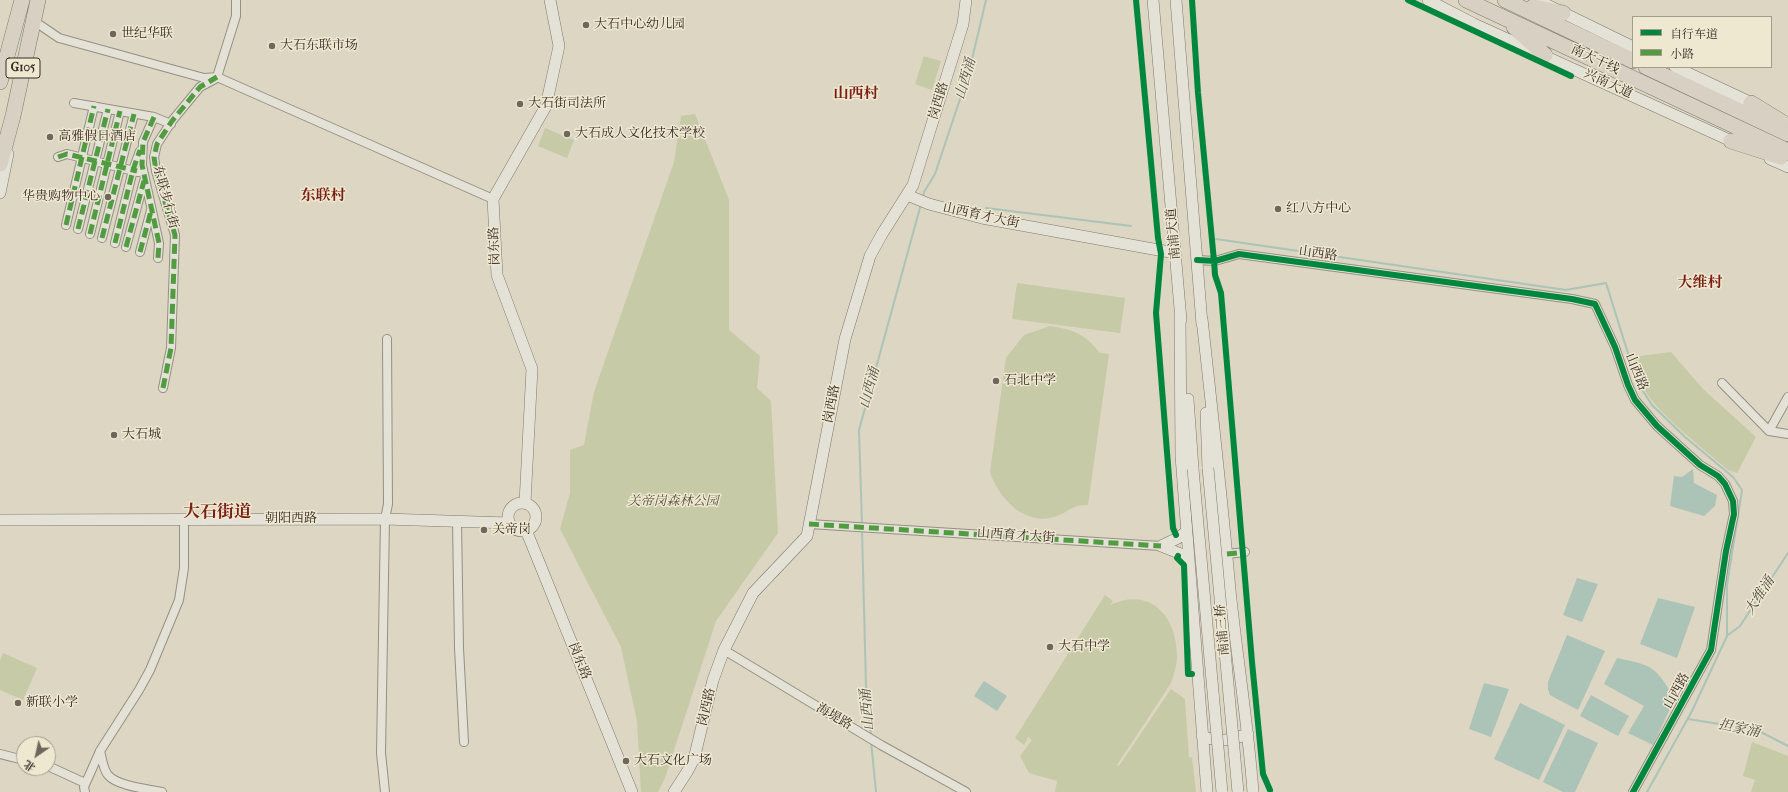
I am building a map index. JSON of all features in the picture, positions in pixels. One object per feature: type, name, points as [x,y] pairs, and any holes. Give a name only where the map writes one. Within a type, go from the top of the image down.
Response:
[{"type":"highway","name":"G105","points":[[0,164],[13,116],[38,0]]},
{"type":"highway","name":"南大干线","points":[[1466,0],[1788,152]]},
{"type":"highway","points":[[1508,1],[1563,13]]},
{"type":"highway","name":"南大干线","points":[[1508,1],[1632,61]]},
{"type":"highway","name":"G105","points":[[0,82],[18,2]]},
{"type":"highway","points":[[1503,17],[1545,55]]},
{"type":"highway","points":[[1648,68],[1788,134]]},
{"type":"highway","points":[[1751,103],[1788,126]]},
{"type":"highway","points":[[1731,141],[1788,159]]},
{"type":"main road","points":[[493,199],[546,106],[559,46],[550,0]]},
{"type":"main road","name":"岗西路","points":[[674,792],[694,759],[713,680],[724,650],[753,593],[807,536],[845,339],[870,256],[882,234],[912,197],[913,185],[960,31],[966,0]]},
{"type":"main road","name":"南浦大道","points":[[1153,0],[1193,469]]},
{"type":"main road","points":[[1172,0],[1178,22]]},
{"type":"main road","name":"南浦大道","points":[[1176,0],[1202,318],[1208,468]]},
{"type":"main road","name":"兴南大道","points":[[1428,0],[1474,24],[1545,55],[1788,167]]},
{"type":"main road","points":[[1537,0],[1632,47]]},
{"type":"main road","points":[[1677,68],[1788,120]]},
{"type":"main road","points":[[0,193],[10,147],[13,116]]},
{"type":"main road","name":"山西育才大街","points":[[912,197],[929,204],[982,218],[1175,253]]},
{"type":"main road","name":"岗东路","points":[[493,199],[497,275],[532,368],[525,503]]},
{"type":"main road","points":[[1180,313],[1181,456],[1207,792]]},
{"type":"main road","points":[[1202,318],[1230,591],[1250,749],[1253,792]]},
{"type":"main road","name":"南浦三桥","points":[[1208,468],[1238,792]]},
{"type":"main road","name":"南浦三桥","points":[[1193,469],[1222,792]]},
{"type":"main road","points":[[520,503],[525,503],[533,508],[536,518],[532,526],[526,530],[515,529],[509,523],[507,516],[512,507],[520,503]]},
{"type":"main road","name":"朝阳西路","points":[[0,520],[385,519],[509,523]]},
{"type":"main road","name":"岗东路","points":[[526,530],[632,792]]},
{"type":"main road","points":[[1161,546],[1178,538],[1187,531]]},
{"type":"main road","points":[[1161,546],[1181,554],[1188,559]]},
{"type":"main road","points":[[1202,736],[1211,739],[1231,740],[1248,734]]},
{"type":"main road","points":[[1250,749],[1259,787],[1262,792]]},
{"type":"street","points":[[217,77],[236,16],[236,0]]},
{"type":"street","points":[[34,21],[59,38],[204,78],[217,77],[493,199]]},
{"type":"street","name":"东联步行街","points":[[163,388],[171,348],[175,235],[156,171],[154,157],[157,144],[200,87],[217,77]]},
{"type":"street","points":[[74,102],[154,117],[171,124]]},
{"type":"street","points":[[66,225],[94,106]]},
{"type":"street","points":[[78,229],[108,109]]},
{"type":"street","points":[[90,234],[120,111]]},
{"type":"street","points":[[102,238],[134,114]]},
{"type":"street","points":[[115,243],[133,170],[154,117]]},
{"type":"street","points":[[126,247],[143,177],[143,142]]},
{"type":"street","points":[[58,157],[67,154],[133,170],[143,177],[159,243],[158,258]]},
{"type":"street","points":[[140,252],[151,209]]},
{"type":"street","name":"山西路","points":[[1197,260],[1215,261],[1239,254],[1572,299],[1595,304],[1615,347],[1628,385],[1635,400],[1657,426],[1700,465],[1718,476],[1725,484],[1733,500],[1734,514],[1726,551],[1711,650],[1633,792]]},
{"type":"street","points":[[385,792],[381,753],[385,519],[388,504],[387,339]]},
{"type":"street","points":[[1722,383],[1769,431],[1788,434]]},
{"type":"street","points":[[1769,431],[1788,397]]},
{"type":"street","points":[[85,792],[85,783],[100,751],[150,670],[179,600],[184,568],[184,520]]},
{"type":"street","points":[[457,521],[459,648],[464,742]]},
{"type":"street","name":"山西育才大街","points":[[809,524],[1161,546]]},
{"type":"street","points":[[1227,554],[1245,552]]},
{"type":"street","name":"海堤路","points":[[724,650],[881,745],[966,792]]},
{"type":"street","points":[[100,751],[105,770],[113,779],[124,784],[162,792]]},
{"type":"street","points":[[0,754],[16,758]]},
{"type":"street","points":[[56,770],[85,783]]},
{"type":"green space","points":[[924,56],[941,61],[932,90],[915,84]]},
{"type":"green space","name":"关帝岗森林公园","points":[[695,114],[729,200],[729,330],[760,356],[757,388],[771,401],[778,533],[716,621],[665,778],[658,792],[641,792],[637,721],[621,647],[560,529],[570,493],[570,450],[584,445],[594,392],[674,162],[681,116]]},
{"type":"green space","points":[[545,128],[574,140],[567,158],[538,146]]},
{"type":"green space","points":[[1017,283],[1125,298],[1120,333],[1012,319]]},
{"type":"green space","points":[[1050,326],[1072,331],[1089,341],[1100,353],[1109,354],[1088,505],[1075,507],[1057,516],[1046,519],[1035,518],[1024,514],[1015,508],[999,492],[990,472],[1006,358],[1024,335]]},
{"type":"green space","points":[[1671,352],[1703,389],[1756,437],[1737,473],[1728,470],[1668,418],[1647,395],[1641,384],[1633,357]]},
{"type":"green space","points":[[1105,595],[1113,601],[1110,605],[1124,600],[1137,599],[1149,602],[1158,608],[1166,617],[1172,628],[1176,642],[1177,656],[1171,683],[1117,765],[1119,766],[1171,689],[1185,699],[1189,758],[1192,757],[1196,792],[1055,792],[1057,781],[1029,773],[1020,756],[1032,740],[1028,737],[1024,745],[1015,738]]},
{"type":"green space","points":[[3,653],[37,668],[23,700],[0,690],[0,661]]},
{"type":"green space","points":[[1752,742],[1788,756],[1788,792],[1751,792],[1755,780],[1743,776]]},
{"type":"shaded area","points":[[1693,469],[1694,483],[1717,495],[1715,506],[1704,516],[1670,506],[1674,476],[1682,477]]},
{"type":"shaded area","points":[[1577,578],[1598,584],[1582,622],[1563,615]]},
{"type":"shaded area","points":[[1658,598],[1695,607],[1677,658],[1640,644]]},
{"type":"shaded area","points":[[1567,635],[1605,651],[1578,710],[1550,695],[1548,689],[1548,682]]},
{"type":"shaded area","points":[[1617,658],[1640,663],[1653,669],[1663,680],[1675,698],[1653,745],[1628,733],[1644,706],[1604,684]]},
{"type":"shaded area","points":[[984,681],[1007,696],[997,711],[974,696]]},
{"type":"shaded area","points":[[1484,683],[1509,689],[1491,737],[1469,729]]},
{"type":"shaded area","points":[[1591,695],[1629,716],[1618,736],[1580,716]]},
{"type":"shaded area","points":[[1520,703],[1565,725],[1539,780],[1494,759]]},
{"type":"shaded area","points":[[1568,729],[1598,743],[1575,792],[1563,792],[1543,782]]},
{"type":"waterway","name":"山西涌","points":[[923,198],[924,192],[935,174],[969,72],[986,0]]},
{"type":"waterway","name":"山西涌","points":[[862,525],[859,430],[921,204]]},
{"type":"waterway","points":[[986,208],[1131,226]]},
{"type":"waterway","points":[[1216,239],[1566,290],[1606,283],[1637,382],[1652,405],[1685,437],[1733,477],[1742,490],[1727,585],[1727,636],[1692,711],[1647,792]]},
{"type":"waterway","name":"山西涌","points":[[862,530],[866,686],[871,735]]},
{"type":"waterway","name":"大维涌","points":[[1728,635],[1740,626],[1788,553]]},
{"type":"waterway","name":"担家涌","points":[[1688,719],[1757,730],[1788,746]]},
{"type":"waterway","name":"山西涌","points":[[871,741],[876,792]]},
{"type":"marked path","points":[[163,388],[171,348],[175,235],[156,171],[154,157],[157,144],[172,121],[200,87],[217,77]]},
{"type":"marked path","points":[[66,225],[94,106]]},
{"type":"marked path","points":[[78,229],[108,109]]},
{"type":"marked path","points":[[90,234],[120,111]]},
{"type":"marked path","points":[[102,238],[134,114]]},
{"type":"marked path","points":[[154,117],[143,142],[142,165],[159,243],[158,258]]},
{"type":"marked path","points":[[115,243],[133,170],[140,150]]},
{"type":"marked path","points":[[58,157],[67,154],[137,171]]},
{"type":"marked path","points":[[126,247],[144,181]]},
{"type":"marked path","points":[[140,252],[151,211]]},
{"type":"marked path","points":[[809,524],[1161,546]]},
{"type":"marked path","points":[[1227,554],[1245,552]]},
{"type":"cycle path","points":[[1136,0],[1158,238],[1161,254],[1156,313],[1173,528],[1176,535]]},
{"type":"cycle path","points":[[1192,0],[1198,93],[1215,275],[1221,293],[1252,662],[1263,774],[1270,790]]},
{"type":"cycle path","points":[[1408,0],[1571,76]]},
{"type":"cycle path","points":[[1197,260],[1215,261],[1239,254],[1572,299],[1595,304],[1615,347],[1628,385],[1635,400],[1657,426],[1700,465],[1718,476],[1725,484],[1733,501],[1734,514],[1726,551],[1711,650],[1633,792]]},
{"type":"cycle path","points":[[1178,556],[1177,558],[1184,565],[1188,674],[1192,674]]},
{"type":"place","name":"大石中心幼儿园","points":[[586,25]]},
{"type":"place","name":"世纪华联","points":[[113,34]]},
{"type":"place","name":"大石东联市场","points":[[272,46]]},
{"type":"place","name":"大石街司法所","points":[[520,104]]},
{"type":"place","name":"大石成人文化技术学校","points":[[567,134]]},
{"type":"place","name":"高雅假日酒店","points":[[50,137]]},
{"type":"place","name":"华贵购物中心","points":[[108,197]]},
{"type":"place","name":"红八方中心","points":[[1278,209]]},
{"type":"place","name":"石北中学","points":[[996,381]]},
{"type":"place","name":"大石城","points":[[114,435]]},
{"type":"place","name":"关帝岗","points":[[484,530]]},
{"type":"place","name":"大石中学","points":[[1050,647]]},
{"type":"place","name":"新联小学","points":[[18,703]]},
{"type":"place","name":"大石文化广场","points":[[626,761]]},
{"type":"district","name":"山西村","points":[[856,94]]},
{"type":"district","name":"东联村","points":[[323,196]]},
{"type":"district","name":"大维村","points":[[1700,283]]},
{"type":"district","name":"大石街道","points":[[217,513]]}]
